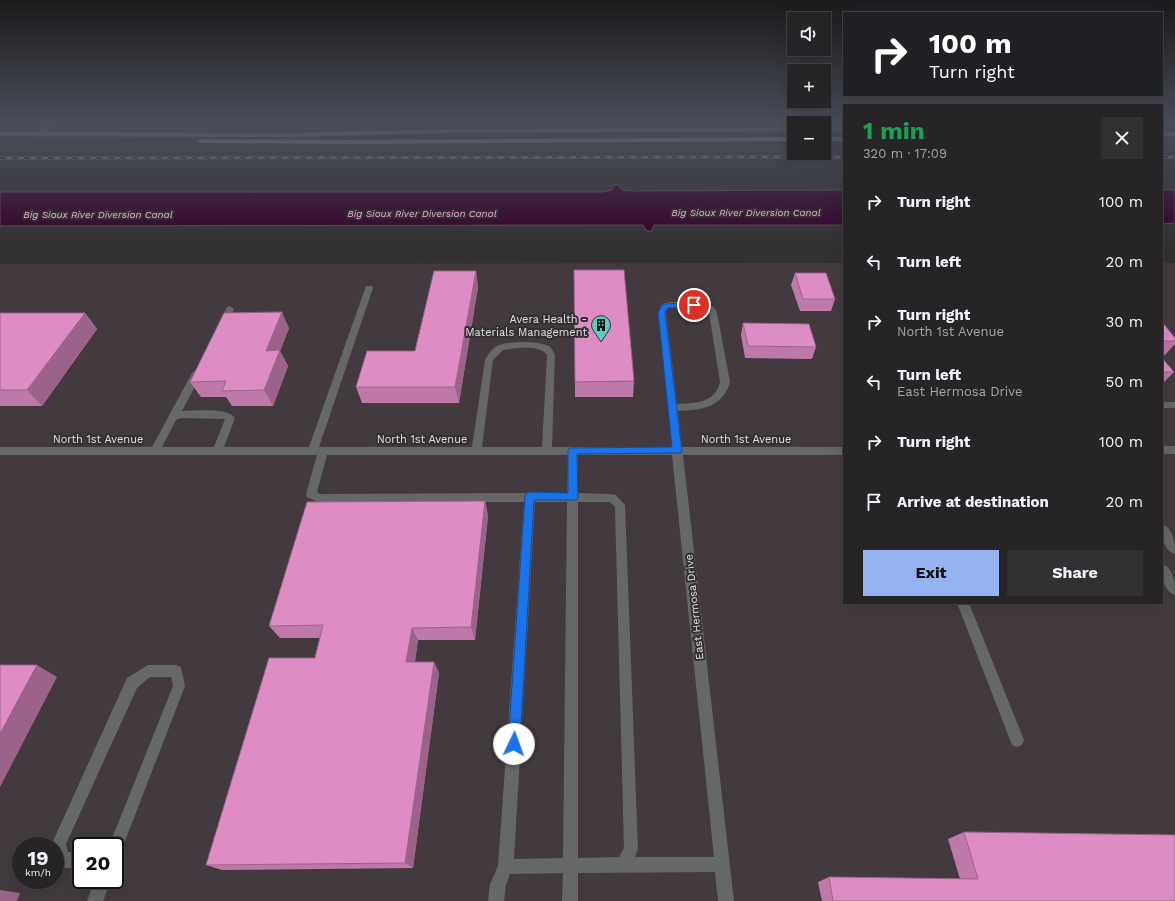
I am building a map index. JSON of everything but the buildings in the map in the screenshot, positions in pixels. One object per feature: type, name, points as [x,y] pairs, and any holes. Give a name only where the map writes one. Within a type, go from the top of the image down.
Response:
[{"type":"street","points":[[369,288],[318,451],[311,494],[318,498],[400,499],[530,496],[612,498],[620,505],[629,745],[631,848],[622,864]]},
{"type":"street","name":"East Hermosa Drive","points":[[672,408],[708,404],[718,396],[724,388],[711,308],[704,306],[670,305],[665,306],[662,312],[672,408],[726,901]]},
{"type":"street","points":[[216,336],[230,309]]},
{"type":"street","points":[[476,451],[489,360],[493,353],[506,346],[528,345],[543,348],[551,355],[547,451]]},
{"type":"street","points":[[155,451],[202,364]]},
{"type":"street","points":[[1163,405],[1175,405]]},
{"type":"street","points":[[174,418],[179,414],[226,415],[230,418],[217,451]]},
{"type":"street","points":[[1163,450],[1175,450]]},
{"type":"street","name":"North 1st Avenue","points":[[0,451],[843,451]]},
{"type":"street","points":[[570,901],[572,865],[573,451]]},
{"type":"street","points":[[496,901],[498,884],[506,867],[530,496]]},
{"type":"street","points":[[1163,531],[1175,549]]},
{"type":"street","points":[[1163,571],[1175,590]]},
{"type":"street","points":[[963,604],[1017,740]]},
{"type":"street","points":[[72,860],[62,860],[59,844],[132,683],[148,671],[176,671],[179,686],[120,837]]},
{"type":"street","points":[[506,867],[622,864],[722,865]]},
{"type":"street","points":[[95,901],[100,889]]},
{"type":"shaded area","points":[[843,263],[843,604],[1163,604],[1163,263],[1175,263],[1175,901],[0,901],[0,264]]},
{"type":"water","name":"Big Sioux River Diversion Canal","points":[[614,185],[618,185],[622,190],[633,191],[843,190],[843,225],[654,225],[652,231],[647,231],[643,225],[0,226],[0,192],[603,192],[612,190]]},
{"type":"water","points":[[1163,190],[1175,190],[1175,223],[1163,224]]},
{"type":"place","name":"Avera Health - Materials Management","points":[[601,342]]},
{"type":"route","points":[[514,744],[530,496],[573,497],[573,451],[677,451],[662,312],[665,306],[694,305]]}]
